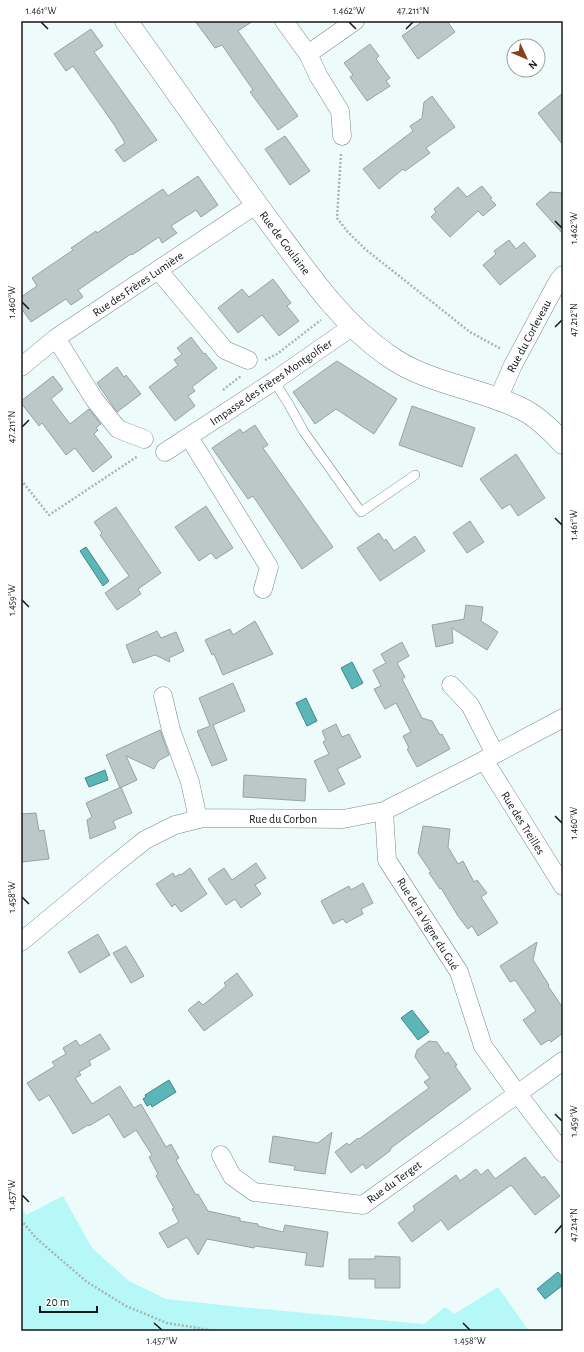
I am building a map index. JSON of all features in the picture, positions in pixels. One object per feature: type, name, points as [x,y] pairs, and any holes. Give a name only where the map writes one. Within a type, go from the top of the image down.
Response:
[{"type":"street","name":"Rue de Goulaine","points":[[126,21],[257,204],[336,309],[353,326],[386,355],[406,368],[451,386],[498,399],[522,410],[537,418],[563,443]]},
{"type":"street","points":[[284,21],[308,54],[318,77],[340,111],[342,136]]},
{"type":"street","points":[[308,54],[355,21]]},
{"type":"street","name":"Rue des Frères Lumière","points":[[21,367],[56,338],[257,204]]},
{"type":"street","points":[[158,270],[225,350],[248,360]]},
{"type":"street","name":"Rue du Corleveau","points":[[498,399],[519,354],[558,281],[563,275]]},
{"type":"street","name":"Impasse des Frères Montgolfier","points":[[165,452],[274,381],[353,326]]},
{"type":"street","points":[[56,338],[94,400],[118,429],[144,439]]},
{"type":"street","points":[[189,437],[269,567],[263,589]]},
{"type":"street","name":"Rue des Treilles","points":[[451,685],[470,705],[489,757],[563,886]]},
{"type":"street","points":[[163,696],[171,730],[190,782],[198,820]]},
{"type":"street","name":"Rue du Corbon","points":[[21,942],[145,840],[175,825],[203,818],[343,819],[384,810],[409,799],[563,718]]},
{"type":"street","name":"Rue de la Vigne du Gué","points":[[384,810],[387,860],[459,972],[483,1046],[563,1153]]},
{"type":"street","name":"Rue du Terget","points":[[221,1155],[232,1176],[254,1192],[362,1205],[563,1061]]},
{"type":"lane","points":[[274,381],[304,432],[361,512],[415,475]]},
{"type":"path","points":[[342,136],[337,218],[347,231],[365,249],[470,332],[504,351],[519,354]]},
{"type":"path","points":[[21,1220],[36,1238],[88,1282],[126,1306],[167,1323],[216,1331]]},
{"type":"shaded area","points":[[86,547],[109,581],[103,586],[80,551]]},
{"type":"shaded area","points":[[352,662],[363,683],[352,689],[341,668]]},
{"type":"shaded area","points":[[306,698],[317,721],[307,726],[296,703]]},
{"type":"shaded area","points":[[105,770],[108,780],[89,787],[85,778]]},
{"type":"shaded area","points":[[412,1010],[429,1032],[418,1040],[401,1018]]},
{"type":"shaded area","points":[[169,1080],[176,1092],[152,1107],[151,1104],[147,1106],[143,1099],[146,1097],[145,1095]]},
{"type":"shaded area","points":[[63,1196],[92,1248],[129,1281],[166,1299],[424,1324],[445,1307],[454,1314],[498,1287],[529,1331],[21,1331],[21,1207],[26,1215]]},
{"type":"shaded area","points":[[558,1272],[563,1278],[563,1285],[545,1299],[537,1289]]},
{"type":"building","points":[[195,21],[253,21],[238,31],[298,116],[278,130],[250,92],[253,90],[222,45],[215,48]]},
{"type":"building","points":[[423,21],[447,21],[455,32],[418,59],[402,36]]},
{"type":"building","points":[[91,29],[103,46],[94,52],[157,140],[124,162],[115,150],[125,143],[115,126],[73,66],[66,71],[54,54]]},
{"type":"building","points":[[370,44],[379,56],[376,59],[390,78],[386,81],[390,86],[367,101],[350,77],[353,75],[344,63]]},
{"type":"building","points":[[563,93],[563,145],[538,113]]},
{"type":"building","points":[[432,96],[455,127],[426,148],[430,153],[405,171],[403,169],[379,189],[363,169],[413,131],[410,126],[422,118],[424,102]]},
{"type":"building","points":[[285,136],[310,171],[290,185],[265,149]]},
{"type":"building","points":[[198,176],[218,205],[201,217],[196,210],[171,226],[177,233],[162,243],[159,237],[78,290],[83,297],[71,305],[66,299],[31,322],[21,308],[21,297],[37,286],[32,278],[73,250],[71,248],[96,231],[97,233],[163,189],[168,196]]},
{"type":"building","points":[[482,186],[492,198],[490,199],[496,205],[483,216],[478,211],[450,237],[431,217],[436,212],[434,209],[458,187],[467,197]]},
{"type":"building","points":[[550,192],[563,193],[563,234],[536,204]]},
{"type":"building","points":[[509,240],[516,249],[524,242],[536,256],[500,285],[483,265],[496,254],[494,251]]},
{"type":"building","points":[[273,279],[291,303],[287,306],[299,321],[279,336],[262,315],[238,333],[218,308],[242,289],[249,297]]},
{"type":"building","points":[[191,337],[217,368],[192,387],[195,391],[188,396],[195,406],[175,421],[149,387],[178,365],[174,360],[182,354],[177,348]]},
{"type":"building","points":[[337,361],[397,399],[374,434],[336,409],[315,424],[293,392]]},
{"type":"building","points":[[117,367],[124,377],[126,375],[141,394],[117,412],[97,383]]},
{"type":"building","points":[[53,376],[63,389],[51,399],[70,424],[89,409],[101,424],[96,428],[98,430],[94,434],[112,457],[93,472],[75,448],[66,455],[42,423],[39,426],[21,403],[21,401]]},
{"type":"building","points":[[412,406],[475,428],[462,467],[399,445]]},
{"type":"building","points":[[255,425],[268,445],[263,448],[333,547],[302,569],[253,496],[248,499],[212,448],[240,429],[243,433]]},
{"type":"building","points":[[516,454],[545,498],[518,516],[510,504],[502,509],[480,479]]},
{"type":"building","points":[[206,506],[233,548],[216,559],[211,553],[199,561],[175,527]]},
{"type":"building","points":[[116,507],[161,573],[138,589],[141,594],[117,610],[105,593],[129,576],[100,535],[102,533],[94,522]]},
{"type":"building","points":[[470,521],[484,542],[467,553],[453,533]]},
{"type":"building","points":[[379,533],[384,541],[386,539],[394,551],[415,536],[425,551],[380,581],[357,548]]},
{"type":"building","points":[[466,605],[483,607],[481,621],[498,632],[487,650],[452,628],[453,643],[436,647],[432,625],[464,619]]},
{"type":"building","points":[[255,621],[273,654],[223,675],[214,654],[212,655],[205,640],[230,629],[233,635]]},
{"type":"building","points":[[157,631],[161,638],[176,632],[184,651],[169,658],[170,662],[155,655],[133,663],[126,645]]},
{"type":"building","points":[[402,642],[409,656],[397,663],[405,677],[402,679],[422,718],[432,721],[440,735],[442,734],[450,749],[417,767],[407,749],[409,748],[403,736],[411,732],[396,703],[385,709],[374,689],[381,686],[373,670],[386,663],[381,654]]},
{"type":"building","points":[[233,683],[245,711],[213,725],[227,760],[212,766],[197,731],[210,726],[199,698]]},
{"type":"building","points":[[336,724],[342,737],[349,734],[361,757],[337,769],[345,784],[329,792],[314,761],[329,754],[323,742],[326,740],[322,731]]},
{"type":"building","points":[[160,730],[169,755],[158,761],[154,769],[126,756],[137,780],[120,788],[106,755]]},
{"type":"building","points":[[244,775],[306,779],[305,801],[243,797]]},
{"type":"building","points":[[121,787],[132,813],[113,821],[116,828],[90,839],[87,820],[92,817],[86,803]]},
{"type":"building","points":[[36,813],[39,831],[44,830],[49,859],[22,862],[21,814]]},
{"type":"building","points":[[423,826],[450,829],[448,847],[458,864],[463,861],[474,882],[477,880],[487,893],[481,897],[498,923],[478,936],[472,926],[468,929],[458,916],[441,888],[440,889],[429,873],[431,872],[418,853]]},
{"type":"building","points":[[256,863],[266,878],[255,885],[261,894],[241,908],[235,899],[226,905],[208,879],[224,868],[232,880]]},
{"type":"building","points":[[190,868],[207,894],[181,912],[175,904],[172,907],[156,884],[173,873],[175,877],[180,874],[181,875]]},
{"type":"building","points":[[363,883],[373,903],[361,909],[363,914],[346,923],[343,919],[333,924],[321,901],[349,886],[351,890]]},
{"type":"building","points":[[98,934],[110,955],[80,973],[68,952]]},
{"type":"building","points":[[537,942],[533,960],[563,1008],[563,1033],[551,1042],[549,1040],[541,1045],[523,1020],[536,1011],[515,980],[510,982],[500,966]]},
{"type":"building","points":[[126,946],[144,976],[131,983],[113,953]]},
{"type":"building","points":[[237,973],[253,995],[204,1031],[188,1010],[199,1001],[203,1005],[226,986],[224,983]]},
{"type":"building","points":[[100,1034],[110,1049],[89,1061],[91,1065],[79,1072],[81,1075],[75,1078],[92,1104],[120,1086],[134,1108],[141,1104],[166,1147],[171,1144],[179,1158],[176,1160],[196,1195],[198,1194],[208,1211],[240,1218],[240,1221],[258,1224],[258,1226],[283,1232],[285,1225],[328,1232],[323,1267],[305,1265],[307,1253],[255,1246],[254,1248],[207,1239],[198,1255],[187,1237],[168,1248],[159,1233],[179,1222],[172,1209],[174,1208],[156,1176],[158,1174],[149,1157],[152,1155],[136,1130],[124,1138],[109,1114],[73,1134],[49,1095],[39,1101],[27,1083],[55,1066],[52,1062],[66,1054],[63,1048],[76,1040],[80,1046]]},
{"type":"building","points":[[429,1041],[437,1042],[445,1054],[448,1052],[457,1065],[455,1066],[471,1089],[391,1148],[390,1151],[366,1169],[363,1164],[351,1173],[335,1152],[347,1143],[349,1145],[358,1138],[359,1139],[429,1088],[424,1082],[430,1078],[415,1057],[417,1050]]},
{"type":"building","points":[[332,1132],[325,1174],[294,1170],[295,1166],[269,1162],[273,1136],[318,1143]]},
{"type":"building","points":[[525,1157],[542,1178],[544,1176],[560,1196],[535,1215],[511,1185],[448,1230],[441,1220],[412,1242],[398,1223],[415,1210],[413,1206],[456,1175],[460,1181],[476,1169],[481,1175],[488,1169],[495,1179]]},
{"type":"building","points":[[375,1256],[400,1257],[400,1288],[375,1288],[375,1279],[349,1279],[349,1259],[375,1259]]}]
